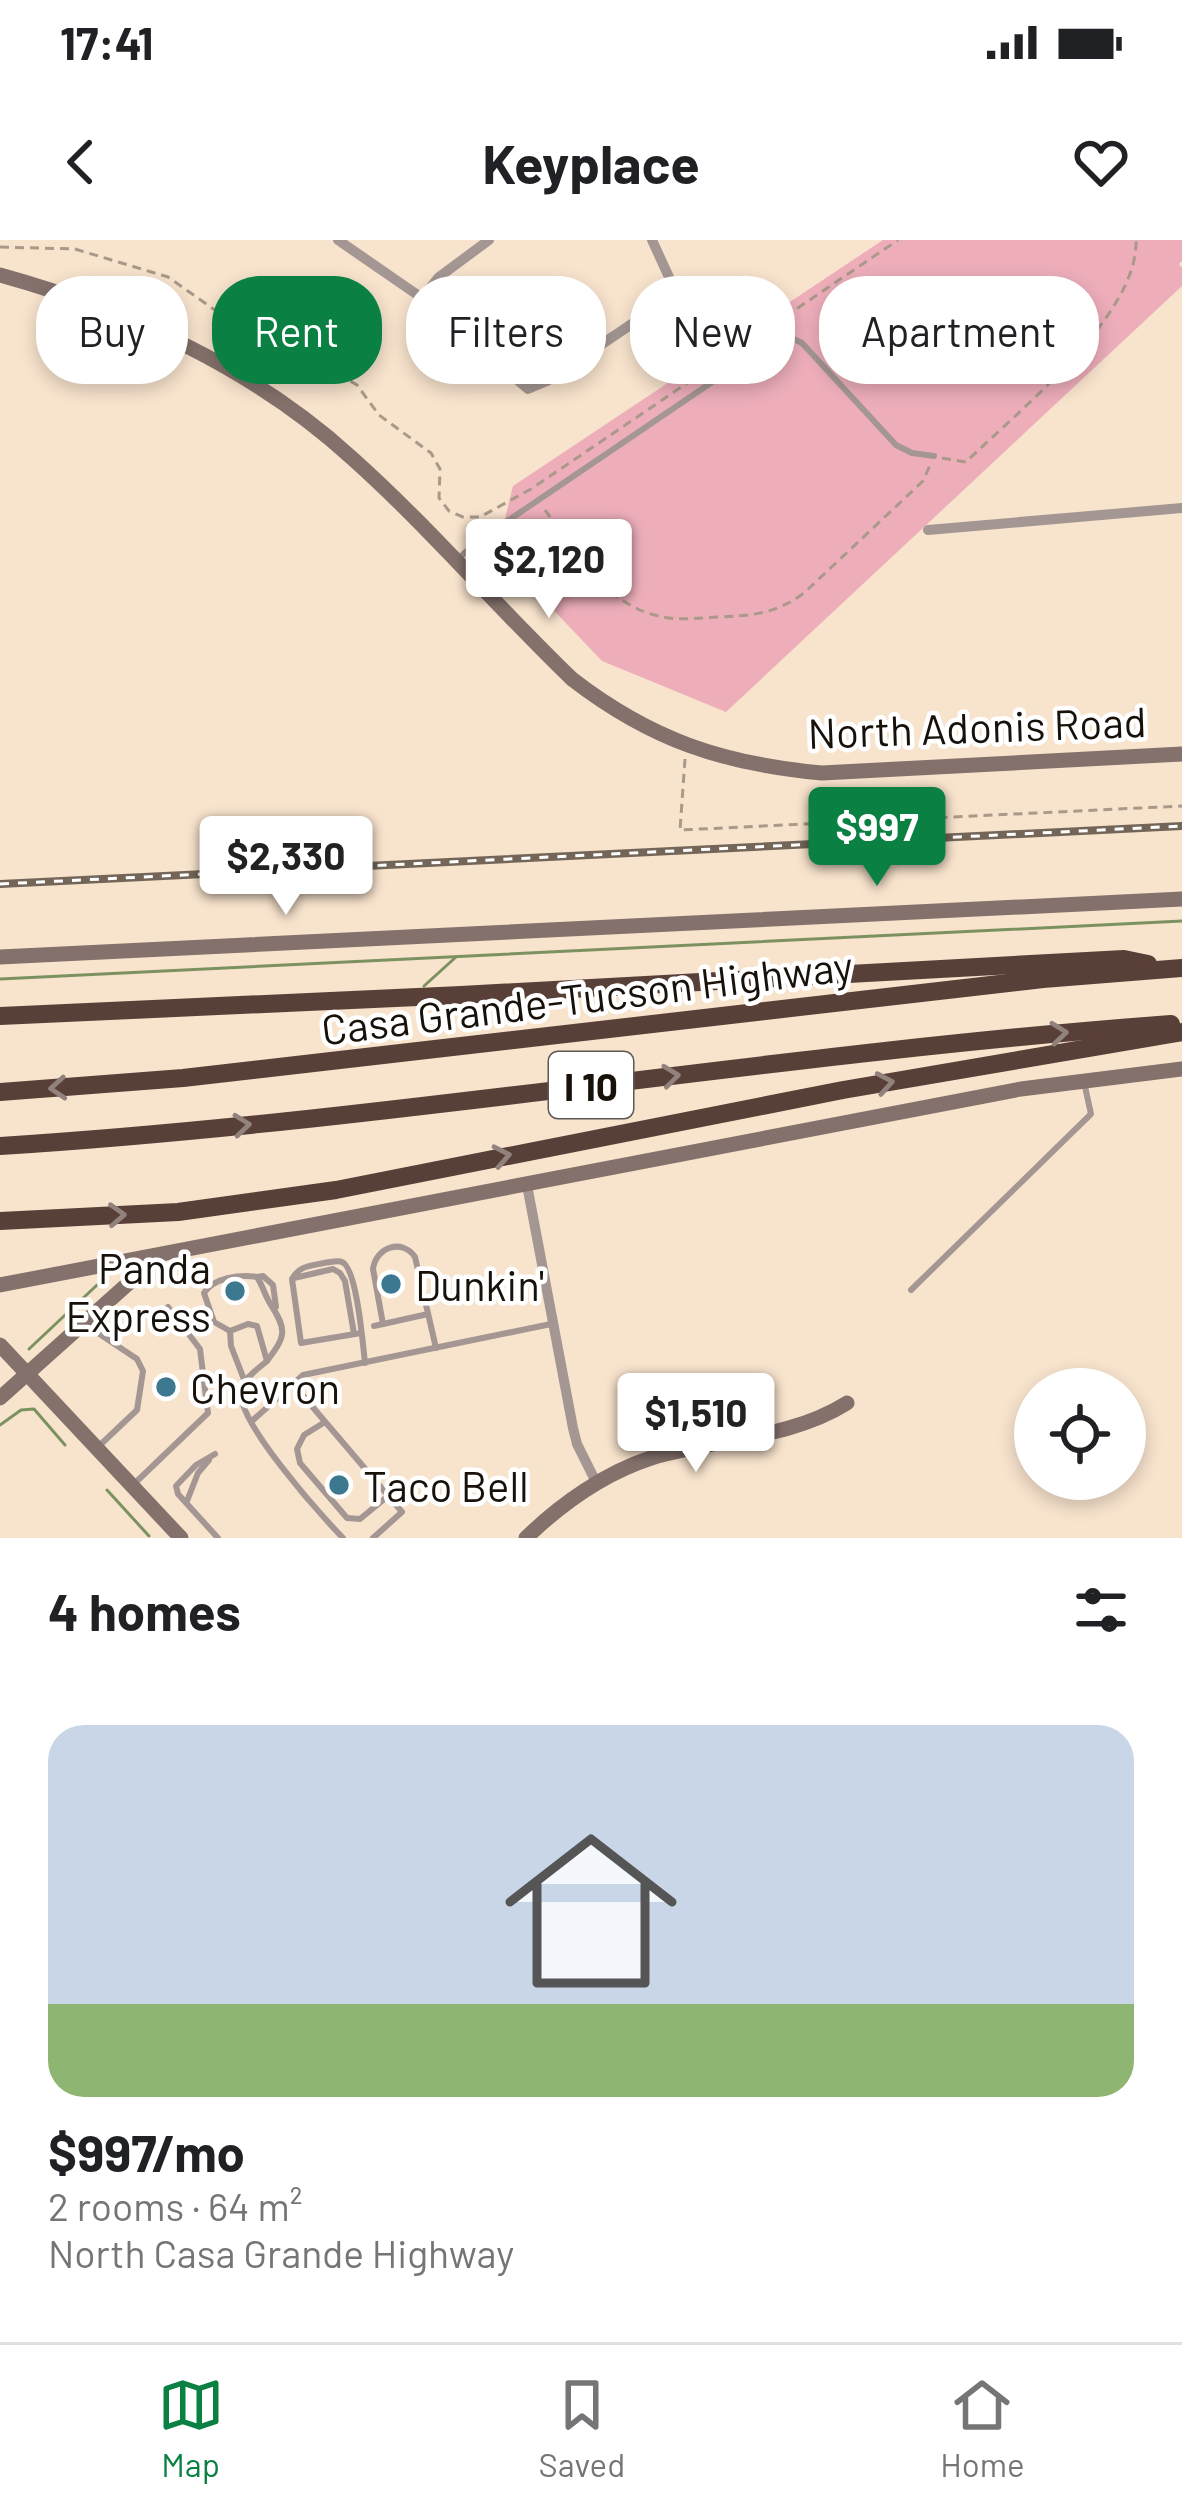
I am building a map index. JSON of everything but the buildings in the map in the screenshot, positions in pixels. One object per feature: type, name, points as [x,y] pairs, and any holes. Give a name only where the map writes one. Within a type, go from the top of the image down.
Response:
[{"type":"highway","points":[[0,1016],[1124,959],[1179,968]]},
{"type":"highway","name":"Casa Grande-Tucson Highway","points":[[0,1092],[183,1078],[1179,968]]},
{"type":"highway","name":"Casa Grande-Tucson Highway","points":[[0,1146],[257,1124],[963,1042],[1182,1023]]},
{"type":"highway","points":[[0,1221],[178,1212],[336,1190],[843,1090],[1182,1032]]},
{"type":"street","points":[[338,240],[406,287]]},
{"type":"street","points":[[442,276],[489,240]]},
{"type":"street","points":[[606,341],[657,307],[674,288],[652,240]]},
{"type":"street","name":"North Adonis Road","points":[[0,275],[126,317],[246,379],[351,457],[572,679],[609,708],[686,745],[738,762],[822,773],[1182,754]]},
{"type":"street","points":[[928,530],[1182,508]]},
{"type":"street","points":[[1,957],[1182,899]]},
{"type":"street","points":[[0,1286],[1021,1089],[1182,1069]]},
{"type":"street","points":[[527,1185],[577,1444],[597,1484]]},
{"type":"street","points":[[0,1398],[162,1254]]},
{"type":"street","points":[[0,1345],[181,1538]]},
{"type":"street","points":[[526,1538],[568,1502],[650,1458],[787,1429],[848,1403]]},
{"type":"lane","points":[[456,561],[478,541],[785,335],[802,343],[896,445],[934,456]]},
{"type":"lane","points":[[911,1290],[1091,1114],[1084,1081]]},
{"type":"lane","points":[[383,1324],[374,1260],[385,1249],[408,1247],[415,1257],[436,1348]]},
{"type":"lane","points":[[358,1333],[302,1342],[292,1279],[300,1268],[337,1261],[350,1270],[365,1363]]},
{"type":"lane","points":[[230,1331],[214,1322],[204,1294],[208,1285],[257,1277],[284,1332],[267,1361],[245,1382],[241,1396],[280,1466],[343,1538]]},
{"type":"lane","points":[[133,1486],[208,1413],[200,1349],[168,1307]]},
{"type":"lane","points":[[374,1326],[428,1314]]},
{"type":"lane","points":[[83,1323],[137,1359],[143,1371],[137,1410],[98,1448]]},
{"type":"lane","points":[[252,1421],[303,1375],[551,1324]]},
{"type":"lane","points":[[230,1331],[256,1326],[267,1361]]},
{"type":"lane","points":[[230,1331],[245,1382]]},
{"type":"lane","points":[[293,1384],[402,1512],[373,1538]]},
{"type":"lane","points":[[325,1422],[304,1436],[297,1449],[299,1463],[347,1517],[360,1519],[388,1496]]},
{"type":"lane","points":[[188,1504],[198,1473],[215,1454],[178,1483],[178,1494],[218,1538]]},
{"type":"path","points":[[0,247],[75,249],[168,277],[256,339],[292,373],[342,376],[357,385],[379,415],[431,453],[440,469],[440,498],[449,511],[480,517],[531,489],[898,240]]},
{"type":"path","points":[[531,489],[595,578],[629,605],[674,619],[764,614],[781,608],[804,593],[923,481],[934,456],[966,463],[1070,362],[1128,285],[1137,255],[1136,240]]},
{"type":"path","points":[[686,745],[680,830],[1182,806]]},
{"type":"shaded area","points":[[883,240],[1182,240],[1182,286],[1099,364],[1099,276],[829,276]]},
{"type":"shaded area","points":[[819,283],[819,384],[1077,384],[726,712],[602,661],[497,551],[513,486],[666,384],[795,384],[795,299]]},
{"type":"waterway","points":[[0,979],[1182,921]]},
{"type":"waterway","points":[[424,986],[456,957]]},
{"type":"waterway","points":[[29,1349],[97,1285]]},
{"type":"waterway","points":[[0,1425],[21,1410],[34,1409],[65,1445]]},
{"type":"waterway","points":[[107,1490],[149,1536]]},
{"type":"railway","points":[[0,884],[1182,826]]},
{"type":"place","name":"Dunkin'","points":[[391,1284]]},
{"type":"place","name":"Panda Express","points":[[235,1291]]},
{"type":"place","name":"Chevron","points":[[166,1387]]},
{"type":"place","name":"Taco Bell","points":[[339,1485]]}]
